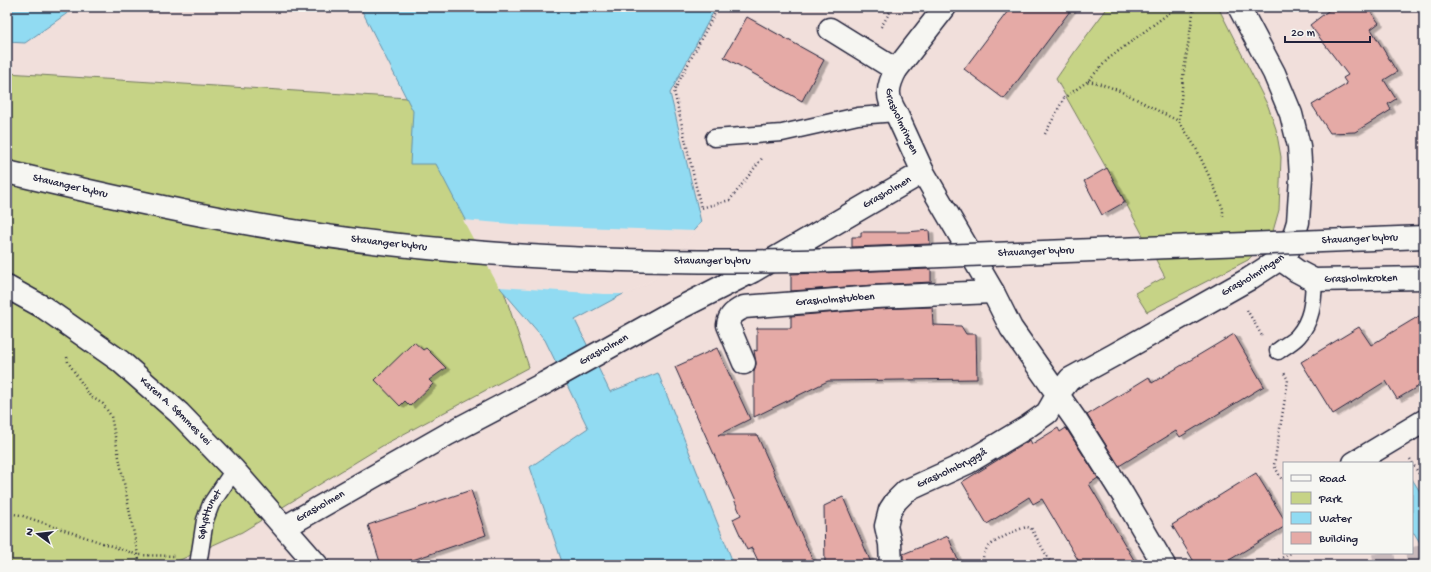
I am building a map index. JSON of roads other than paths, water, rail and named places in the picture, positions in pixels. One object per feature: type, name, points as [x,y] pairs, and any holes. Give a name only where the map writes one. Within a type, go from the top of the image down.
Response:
[{"type":"street","name":"Grasholmringen","points":[[923,172],[891,106],[888,89],[896,70],[945,7]]},
{"type":"street","name":"Grasholmringen","points":[[1058,394],[1070,379],[1114,356],[1249,279],[1280,259],[1291,245],[1298,222],[1301,177],[1299,146],[1291,114],[1274,73],[1239,7]]},
{"type":"street","name":"Grasholmringen","points":[[830,29],[896,70]]},
{"type":"street","name":"Stavanger bybru","points":[[7,172],[169,209],[255,225],[388,244],[525,257],[618,261],[757,262],[1424,237]]},
{"type":"street","points":[[923,172],[993,292],[1011,328],[1058,394],[1123,495],[1164,565]]},
{"type":"street","name":"Grasholmen","points":[[285,527],[448,434],[545,384],[674,311],[753,271],[923,172]]},
{"type":"street","name":"Grasholmkroken","points":[[1280,259],[1297,271],[1314,280],[1424,278]]},
{"type":"street","name":"Karen A. Sømmes vei","points":[[7,286],[43,307],[120,361],[179,413],[234,470],[317,565]]},
{"type":"street","name":"Grasholmstubben","points":[[744,363],[728,325],[728,319],[733,313],[744,307],[875,297],[993,292]]},
{"type":"street","name":"Grasholmbryggå","points":[[891,565],[890,544],[886,526],[890,510],[896,501],[906,491],[967,463],[1027,427],[1047,412],[1058,394]]},
{"type":"street","points":[[1356,462],[1424,421]]},
{"type":"lane","points":[[714,138],[782,133],[858,116],[896,114]]},
{"type":"lane","points":[[1272,346],[1298,336],[1309,319],[1314,303],[1314,280]]},
{"type":"lane","name":"Sølysttunet","points":[[199,562],[205,520],[211,504],[234,470]]},
{"type":"water","points":[[7,7],[76,7],[25,43],[7,42]]},
{"type":"water","points":[[360,7],[716,7],[670,93],[701,222],[653,278],[575,320],[610,392],[658,373],[734,565],[563,565],[530,467],[588,428],[545,340],[501,289],[436,164],[410,164],[413,111]]},
{"type":"water","points":[[1413,481],[1424,498],[1424,549],[1414,533]]},
{"type":"tunnel","points":[[1374,565],[1424,556]]}]
